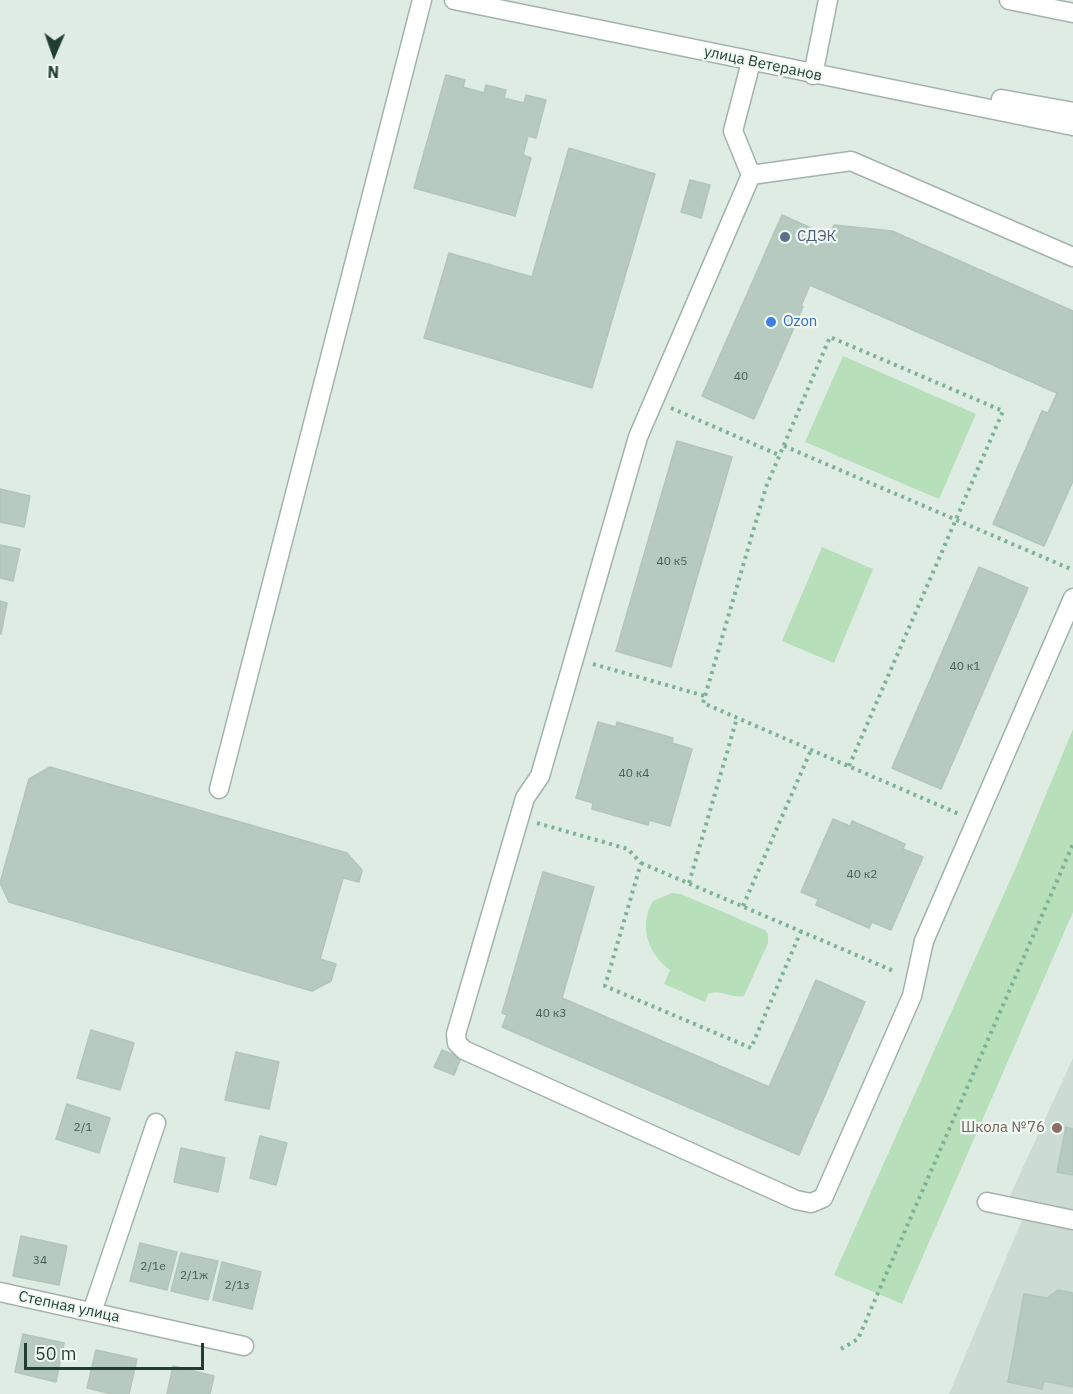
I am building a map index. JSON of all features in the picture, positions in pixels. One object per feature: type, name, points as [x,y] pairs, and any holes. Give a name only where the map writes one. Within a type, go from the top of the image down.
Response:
[{"type":"street","points":[[219,789],[422,0]]},
{"type":"street","name":"улица Ветеранов","points":[[454,0],[490,2],[1073,126]]},
{"type":"street","points":[[813,70],[828,0]]},
{"type":"street","points":[[1009,0],[1073,13]]},
{"type":"street","name":"улица Ветеранов","points":[[490,2],[751,62],[1073,112]]},
{"type":"street","points":[[751,62],[733,131],[751,175],[638,436],[540,776],[525,798],[519,818],[456,1034],[457,1043],[464,1050],[796,1200],[811,1203],[823,1197],[828,1190],[916,981],[921,949],[1073,598]]},
{"type":"street","points":[[751,175],[851,161],[1073,257]]},
{"type":"street","points":[[92,1312],[156,1123]]},
{"type":"street","points":[[987,1202],[1073,1220]]},
{"type":"street","name":"Степная улица","points":[[0,1292],[244,1346]]},
{"type":"path","points":[[849,766],[1003,411],[830,337],[766,486],[703,704],[976,821]]},
{"type":"path","points":[[653,401],[780,455]]},
{"type":"path","points":[[784,446],[1073,570]]},
{"type":"path","points":[[574,658],[705,696]]},
{"type":"path","points":[[689,884],[737,718]]},
{"type":"path","points":[[743,906],[811,750]]},
{"type":"path","points":[[519,818],[628,849],[641,863],[916,981]]},
{"type":"path","points":[[841,1349],[858,1339],[1073,844]]},
{"type":"path","points":[[641,863],[606,986],[751,1048],[801,931]]},
{"type":"shaded area","name":"Школа №76","points":[[1073,1058],[1073,1212],[1009,1198]]},
{"type":"shaded area","points":[[1022,1220],[1073,1230],[1073,1394],[949,1394]]},
{"type":"green space","points":[[843,356],[976,414],[939,499],[805,442]]},
{"type":"green space","points":[[822,547],[873,569],[834,663],[782,641]]},
{"type":"green space","points":[[1073,729],[1073,912],[902,1304],[834,1275],[1016,867]]},
{"type":"green space","points":[[672,893],[681,894],[765,930],[768,934],[768,943],[744,996],[713,993],[708,994],[705,1002],[664,984],[670,970],[656,956],[651,947],[646,920],[653,901]]},
{"type":"building","points":[[446,75],[465,80],[463,87],[484,93],[486,85],[506,90],[504,98],[524,103],[526,95],[546,100],[536,138],[528,136],[523,155],[531,158],[515,216],[414,188]]},
{"type":"building","points":[[569,148],[655,174],[592,388],[424,338],[449,253],[532,277]]},
{"type":"building","points":[[690,180],[710,185],[701,218],[681,212]]},
{"type":"building","points":[[782,215],[829,236],[834,225],[892,231],[1073,311],[1073,481],[1044,546],[993,524],[1042,411],[1048,413],[1057,393],[810,285],[801,306],[803,307],[754,419],[702,396]]},
{"type":"building","points":[[677,441],[732,457],[671,667],[616,651]]},
{"type":"building","points":[[0,489],[30,496],[24,527],[0,522]]},
{"type":"building","points":[[0,545],[20,549],[13,581],[0,578]]},
{"type":"building","points":[[979,567],[1028,588],[941,789],[892,768]]},
{"type":"building","points":[[0,601],[7,603],[1,634],[0,634]]},
{"type":"building","points":[[598,722],[616,727],[617,722],[673,738],[672,743],[692,749],[670,826],[649,820],[648,825],[592,809],[593,803],[576,798]]},
{"type":"building","points":[[50,767],[347,853],[362,870],[359,882],[343,878],[320,959],[336,964],[331,981],[312,991],[9,902],[0,883],[29,779]]},
{"type":"building","points":[[833,819],[850,826],[852,821],[905,844],[903,849],[923,857],[891,930],[872,922],[869,928],[816,905],[818,899],[801,892]]},
{"type":"building","points":[[543,872],[594,887],[562,998],[769,1087],[816,980],[865,1002],[799,1155],[502,1027],[507,1015],[502,1013]]},
{"type":"building","points":[[91,1030],[134,1043],[120,1090],[77,1078]]},
{"type":"building","points":[[442,1050],[461,1058],[454,1075],[434,1067]]},
{"type":"building","points":[[236,1052],[279,1062],[269,1109],[225,1100]]},
{"type":"building","points":[[67,1104],[110,1118],[99,1153],[56,1139]]},
{"type":"building","points":[[1066,1127],[1073,1129],[1073,1175],[1057,1172]]},
{"type":"building","points":[[260,1136],[287,1143],[276,1185],[250,1178]]},
{"type":"building","points":[[181,1148],[225,1158],[218,1192],[174,1182]]},
{"type":"building","points":[[21,1236],[67,1246],[59,1285],[13,1276]]},
{"type":"building","points":[[140,1243],[177,1252],[167,1290],[130,1281]]},
{"type":"building","points":[[181,1253],[218,1261],[208,1300],[171,1291]]},
{"type":"building","points":[[222,1262],[261,1272],[252,1309],[213,1300]]},
{"type":"building","points":[[1058,1290],[1073,1293],[1073,1387],[1044,1381],[1042,1389],[1008,1382],[1024,1294],[1047,1298]]},
{"type":"building","points":[[23,1334],[64,1343],[56,1382],[15,1372]]},
{"type":"building","points":[[96,1350],[137,1359],[129,1394],[112,1394],[87,1388]]},
{"type":"building","points":[[173,1366],[214,1376],[210,1394],[167,1394]]},
{"type":"place","name":"СДЭК","points":[[785,237]]},
{"type":"place","name":"Ozon","points":[[771,322]]},
{"type":"place","name":"Школа №76","points":[[1057,1128]]}]
